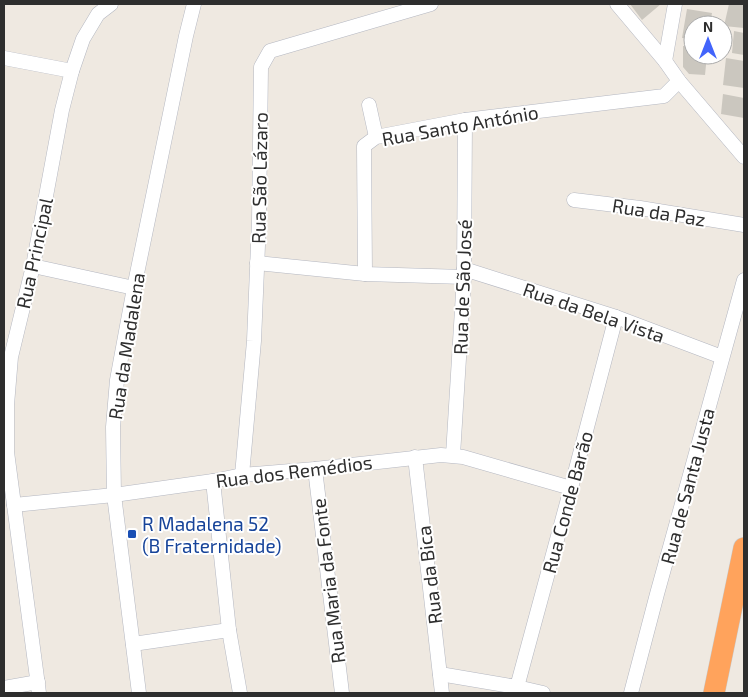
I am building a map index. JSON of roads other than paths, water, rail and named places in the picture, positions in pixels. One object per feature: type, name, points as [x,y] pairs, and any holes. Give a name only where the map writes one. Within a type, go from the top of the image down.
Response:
[{"type":"highway","points":[[714,693],[744,548]]},
{"type":"street","name":"Rua Principal","points":[[39,688],[6,453],[11,357],[33,266],[62,110],[72,71],[83,39],[98,14],[111,4]]},
{"type":"street","name":"Rua da Madalena","points":[[139,693],[114,495],[113,427],[117,380],[134,288],[194,4]]},
{"type":"street","name":"Rua São Lázaro","points":[[242,475],[254,342],[261,66],[270,50],[431,4]]},
{"type":"street","points":[[617,4],[744,157]]},
{"type":"street","points":[[665,61],[675,4]]},
{"type":"street","points":[[4,58],[72,71]]},
{"type":"street","name":"Rua Santo António","points":[[365,274],[364,146],[376,137],[465,120],[664,96],[679,81]]},
{"type":"street","points":[[369,105],[376,137]]},
{"type":"street","name":"Rua de São José","points":[[453,455],[464,273],[465,120]]},
{"type":"street","name":"Rua da Paz","points":[[574,200],[640,208],[744,225]]},
{"type":"street","name":"Rua da Bela Vista","points":[[257,263],[365,274],[464,273],[616,317],[722,358]]},
{"type":"street","points":[[33,266],[134,288]]},
{"type":"street","name":"Rua de Santa Justa","points":[[631,693],[744,280]]},
{"type":"street","name":"Rua Conde Barão","points":[[517,687],[616,317]]},
{"type":"street","name":"Rua dos Remédios","points":[[14,504],[114,495],[242,475],[314,469],[441,454],[453,455],[571,488]]},
{"type":"street","name":"Rua da Bica","points":[[415,457],[442,693]]},
{"type":"street","name":"Rua Maria da Fonte","points":[[314,469],[342,693]]},
{"type":"street","points":[[213,481],[229,630],[240,693]]},
{"type":"street","points":[[133,644],[229,630]]},
{"type":"street","points":[[440,674],[543,693]]},
{"type":"street","points":[[4,688],[39,688]]},
{"type":"place","name":"R Madalena 52 (B Fraternidade)","points":[[132,534]]}]
